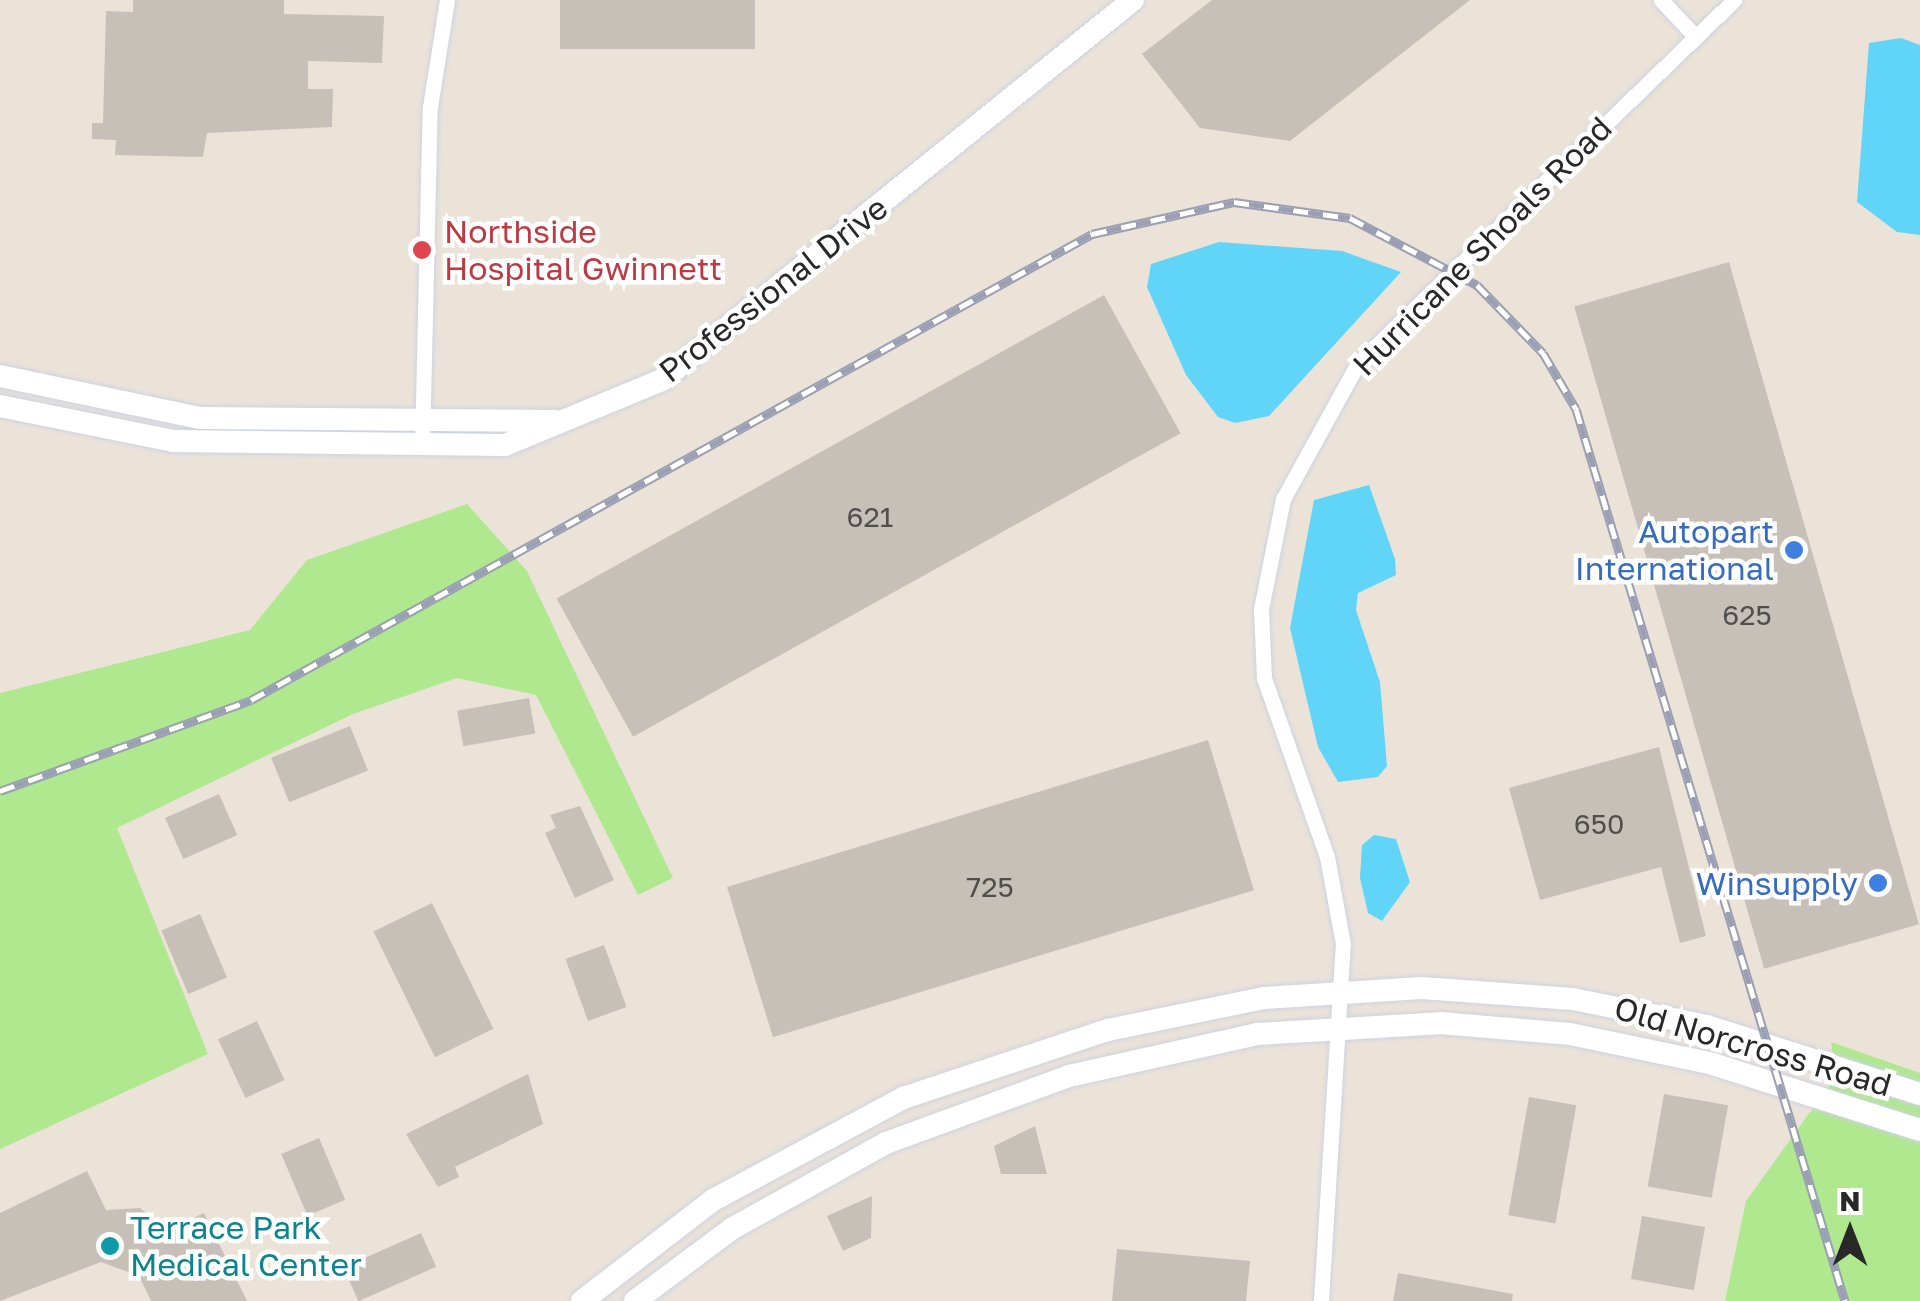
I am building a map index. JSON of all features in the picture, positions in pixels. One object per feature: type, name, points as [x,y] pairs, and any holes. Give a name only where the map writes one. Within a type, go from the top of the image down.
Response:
[{"type":"main road","name":"Professional Drive","points":[[0,406],[173,441],[505,444],[568,422],[662,380],[1133,0]]},
{"type":"main road","points":[[0,376],[200,418],[568,422]]},
{"type":"main road","name":"Old Norcross Road","points":[[582,1301],[713,1200],[902,1098],[1178,1012],[1343,991],[1477,990],[1645,1010],[1920,1094]]},
{"type":"main road","name":"Old Norcross Road","points":[[635,1301],[808,1182],[968,1109],[1170,1050],[1341,1025],[1460,1024],[1624,1043],[1920,1130]]},
{"type":"street","points":[[422,446],[430,107],[446,0]]},
{"type":"street","points":[[1662,0],[1696,37]]},
{"type":"street","name":"Hurricane Shoals Road","points":[[1321,1301],[1343,991],[1334,885],[1264,678],[1261,609],[1283,499],[1358,363],[1734,0]]},
{"type":"green space","points":[[467,504],[527,571],[673,878],[638,895],[536,695],[457,678],[353,714],[117,828],[208,1054],[0,1149],[0,693],[250,630],[307,560]]},
{"type":"green space","points":[[1831,1042],[1920,1073],[1920,1301],[1725,1301],[1746,1201],[1836,1076]]},
{"type":"water","points":[[1901,38],[1920,45],[1920,235],[1897,232],[1857,202],[1869,43]]},
{"type":"water","points":[[1219,242],[1342,251],[1401,272],[1269,416],[1235,423],[1218,417],[1186,375],[1147,287],[1151,264]]},
{"type":"water","points":[[1369,485],[1395,559],[1396,575],[1358,593],[1356,610],[1380,682],[1387,766],[1378,777],[1338,782],[1318,747],[1290,628],[1314,500]]},
{"type":"water","points":[[1374,835],[1396,839],[1410,882],[1382,921],[1368,913],[1360,878],[1362,845]]},
{"type":"building","points":[[133,0],[284,0],[284,14],[384,16],[382,63],[308,61],[308,89],[333,89],[332,127],[207,133],[203,157],[115,155],[116,140],[92,139],[92,123],[103,123],[106,11],[133,12]]},
{"type":"building","points":[[560,0],[755,0],[755,49],[560,49]]},
{"type":"building","points":[[1212,0],[1470,0],[1290,141],[1200,128],[1142,54]]},
{"type":"building","points":[[1729,262],[1919,924],[1764,969],[1574,306]]},
{"type":"building","points":[[1104,295],[1181,433],[633,737],[556,598]]},
{"type":"building","points":[[529,698],[535,733],[463,746],[457,711]]},
{"type":"building","points":[[350,726],[368,771],[289,802],[271,758]]},
{"type":"building","points":[[1208,740],[1254,890],[773,1037],[727,887]]},
{"type":"building","points":[[1659,747],[1706,936],[1680,943],[1661,867],[1540,900],[1509,788]]},
{"type":"building","points":[[219,794],[237,835],[183,859],[165,818]]},
{"type":"building","points":[[580,806],[614,880],[575,898],[545,833],[556,828],[550,815]]},
{"type":"building","points":[[432,903],[493,1029],[435,1057],[374,931]]},
{"type":"building","points":[[200,914],[227,978],[188,994],[161,930]]},
{"type":"building","points":[[604,945],[627,1007],[588,1021],[565,959]]},
{"type":"building","points":[[257,1021],[284,1080],[245,1098],[218,1039]]},
{"type":"building","points":[[528,1074],[543,1124],[455,1167],[459,1177],[438,1187],[406,1134]]},
{"type":"building","points":[[1664,1094],[1728,1105],[1712,1198],[1648,1187]]},
{"type":"building","points":[[1529,1097],[1576,1105],[1555,1224],[1508,1215]]},
{"type":"building","points":[[1035,1126],[1047,1174],[1001,1174],[994,1146]]},
{"type":"building","points":[[319,1138],[345,1200],[307,1216],[281,1154]]},
{"type":"building","name":"Terrace Park Medical Center","points":[[87,1171],[106,1210],[140,1208],[168,1230],[204,1213],[247,1301],[151,1301],[139,1276],[101,1262],[0,1301],[0,1213]]},
{"type":"building","points":[[872,1196],[871,1238],[843,1251],[827,1216]]},
{"type":"building","points":[[1642,1216],[1705,1227],[1694,1290],[1631,1279]]},
{"type":"building","points":[[421,1233],[436,1267],[359,1301],[343,1268]]},
{"type":"building","points":[[1117,1249],[1250,1261],[1246,1301],[1112,1301]]},
{"type":"building","points":[[1398,1273],[1513,1294],[1512,1301],[1393,1301]]},
{"type":"railway","points":[[0,791],[251,700],[1092,234],[1234,202],[1350,218],[1477,285],[1543,353],[1576,409],[1845,1301]]},
{"type":"place","name":"Northside Hospital Gwinnett","points":[[422,250]]},
{"type":"place","name":"Autopart International","points":[[1794,550]]},
{"type":"place","name":"Winsupply","points":[[1878,883]]},
{"type":"place","name":"Terrace Park Medical Center","points":[[110,1246]]}]
